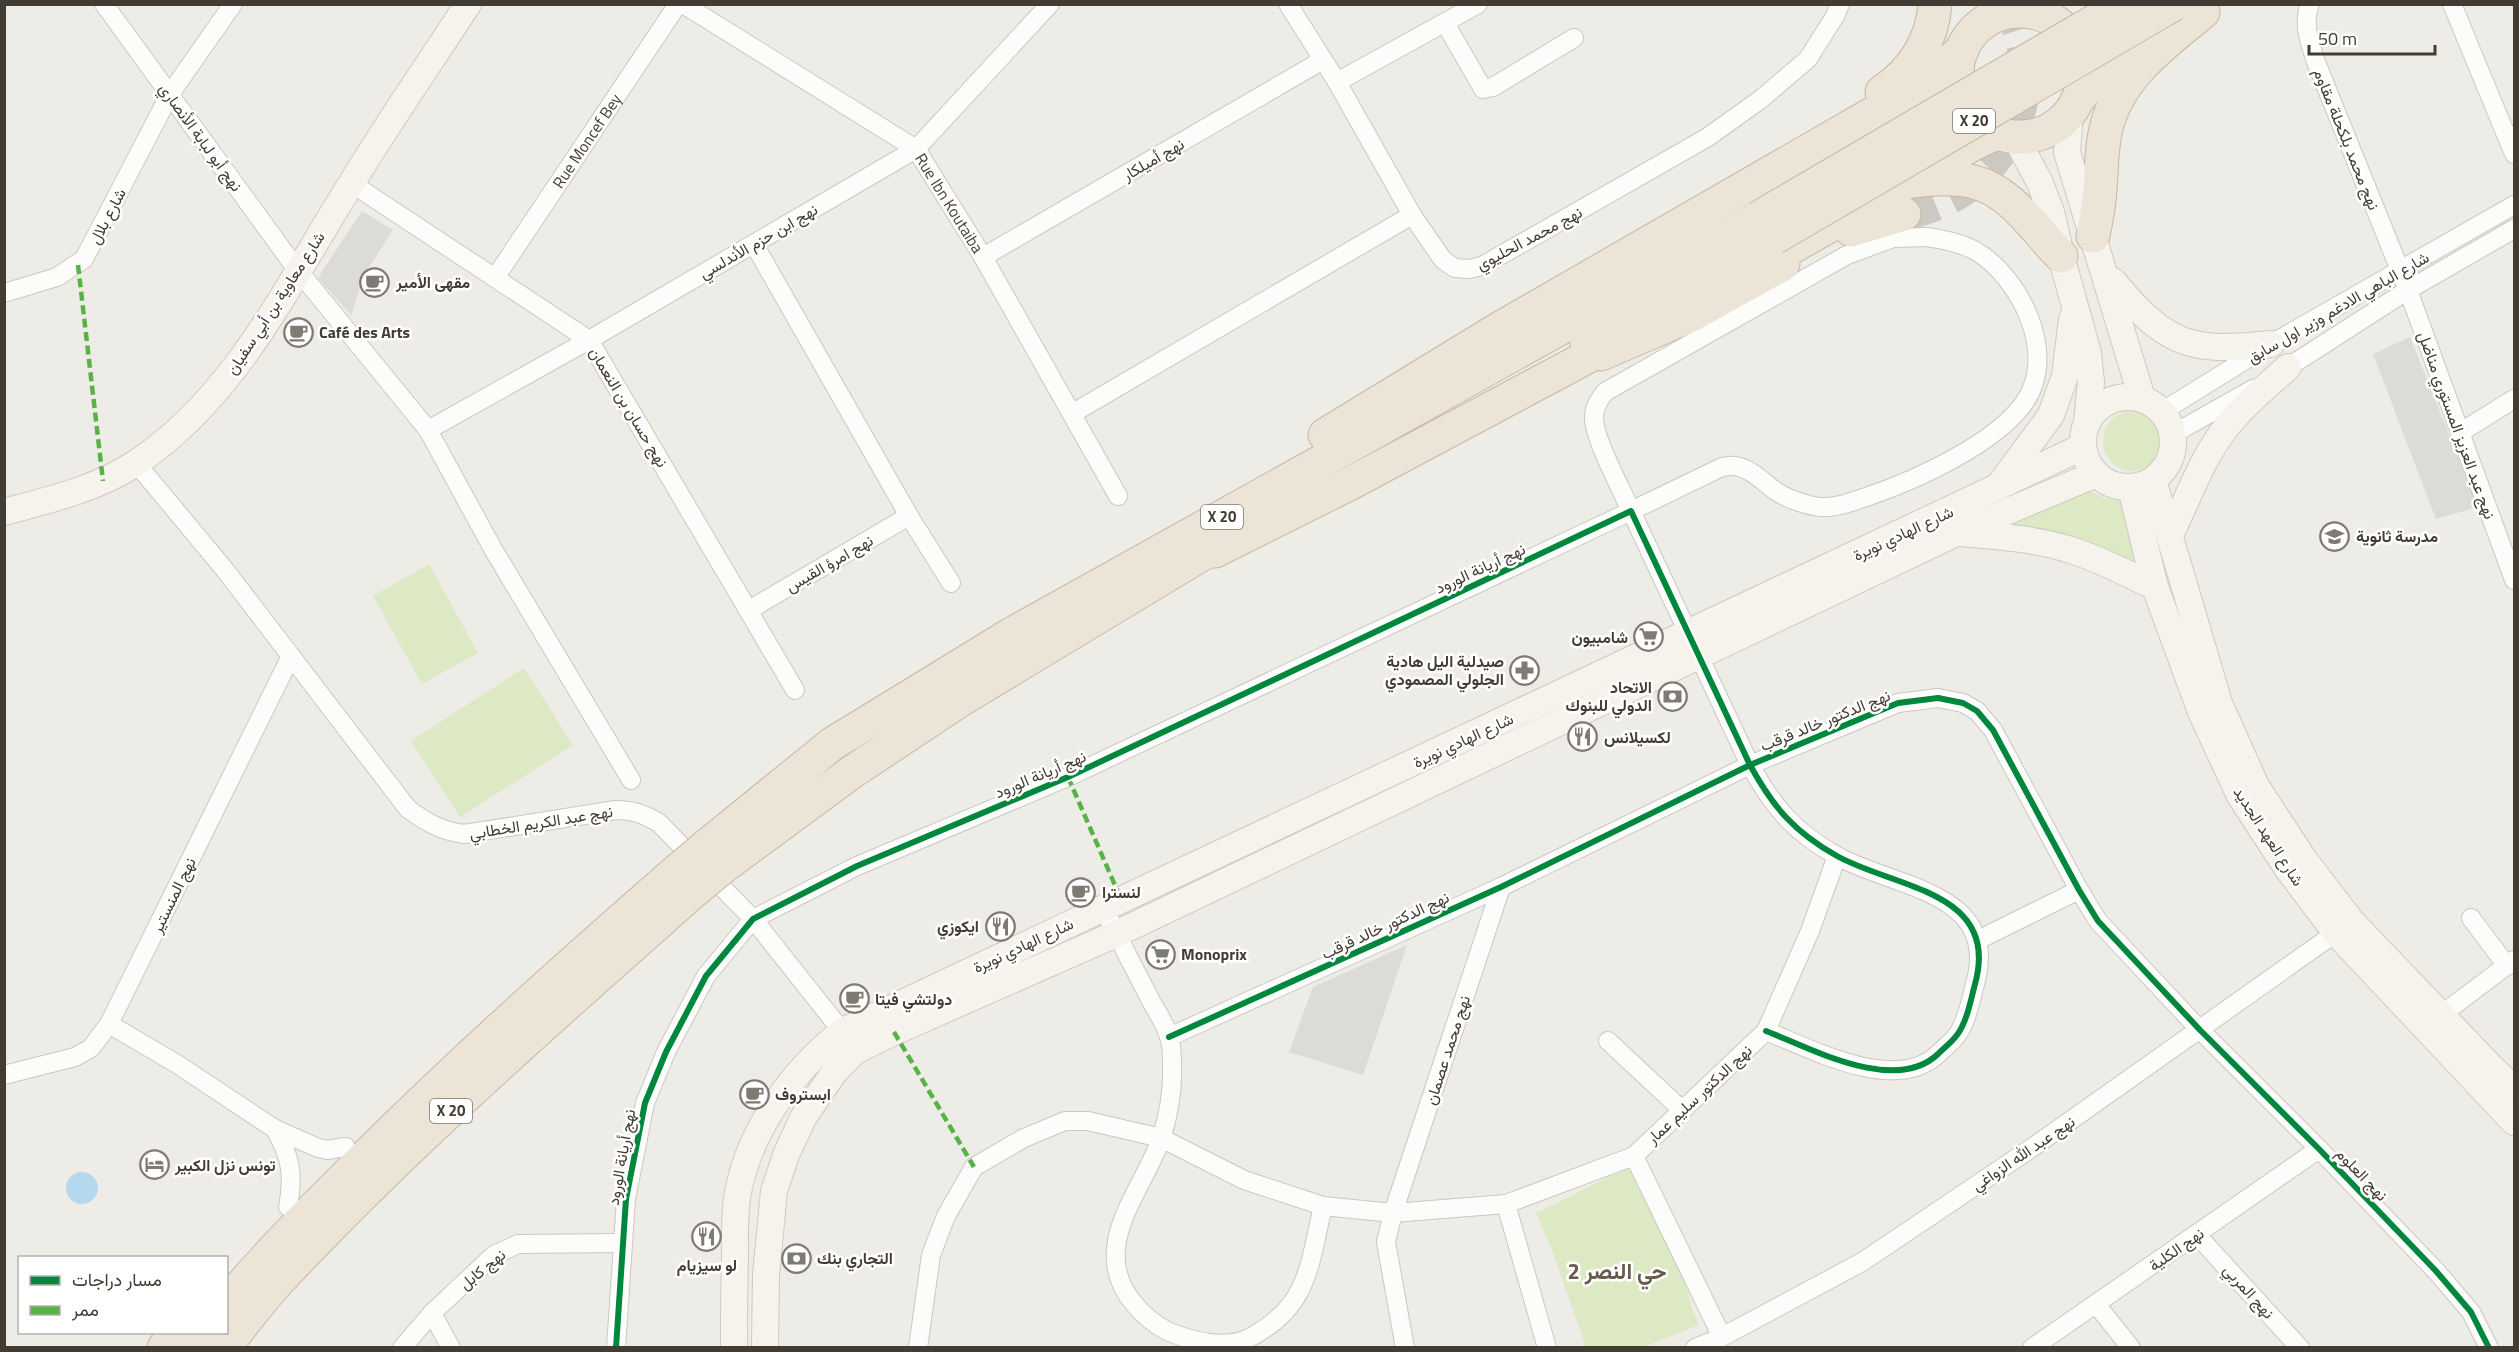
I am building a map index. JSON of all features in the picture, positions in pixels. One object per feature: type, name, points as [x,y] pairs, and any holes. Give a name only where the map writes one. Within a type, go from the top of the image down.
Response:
[{"type":"highway","points":[[1708,209],[1894,82],[1919,56],[1934,20],[1935,4]]},
{"type":"highway","points":[[1965,4],[1965,45],[1957,69],[1959,89],[1966,108],[1980,123],[2007,135]]},
{"type":"highway","name":"X 20","points":[[714,857],[862,765],[962,699],[1341,471],[1766,228],[2124,4]]},
{"type":"highway","points":[[1168,575],[1349,484],[1818,234],[1976,143],[2007,135],[2036,136],[2055,128],[2093,79],[2108,65],[2197,7]]},
{"type":"highway","points":[[2093,236],[2100,191],[2100,162],[2104,137],[2117,99],[2136,72],[2197,7]]},
{"type":"highway","name":"X 20","points":[[228,1302],[264,1258],[406,1115],[529,1000],[714,857],[832,744],[1010,635],[1766,228],[2197,7]]},
{"type":"highway","points":[[1010,635],[1224,497],[1497,330],[1905,95],[1933,77],[1965,45],[1980,26],[1996,16],[2042,9],[2073,39],[2081,57],[2084,77],[2075,105]]},
{"type":"highway","points":[[1911,181],[1947,179],[1974,182],[2001,194],[2061,256]]},
{"type":"highway","points":[[1550,377],[1691,315],[1855,228],[1904,214]]},
{"type":"highway","name":"X 20","points":[[224,1347],[281,1278],[424,1135],[548,1021],[686,880]]},
{"type":"highway","points":[[228,1271],[346,1147],[529,1000]]},
{"type":"highway","points":[[164,1347],[174,1334]]},
{"type":"highway","points":[[192,1347],[202,1334]]},
{"type":"main road","name":"شارع معاوية بن أبي سفيان","points":[[4,512],[65,496],[103,481],[136,464],[178,430],[216,392],[251,346],[351,183],[468,4]]},
{"type":"main road","points":[[2007,135],[2040,183],[2052,214],[2061,256],[2088,353],[2090,372],[2084,435],[2087,462],[2096,474],[2112,484],[2142,484],[2163,471],[2174,447],[2174,434],[2152,404],[2105,272],[2067,152],[2075,105]]},
{"type":"main road","points":[[2105,272],[2133,306],[2154,326],[2178,339],[2208,347],[2235,348],[2271,344]]},
{"type":"main road","points":[[1997,488],[2051,415],[2065,376],[2071,346],[2074,298]]},
{"type":"main road","points":[[2170,535],[2195,481],[2227,426],[2249,402],[2288,367]]},
{"type":"main road","points":[[2084,435],[2096,409],[2110,400],[2126,396],[2152,404]]},
{"type":"main road","name":"شارع الهادي نويرة","points":[[734,1347],[735,1220],[738,1193],[745,1166],[760,1130],[778,1099],[820,1048],[894,1032],[1116,934],[1694,644],[1997,488],[2084,435]]},
{"type":"main road","name":"شارع الهادي نويرة","points":[[765,1347],[766,1275],[774,1191],[786,1155],[803,1118],[835,1071],[849,1041],[1103,907],[1694,644],[2096,474]]},
{"type":"main road","name":"شارع العهد الجديد","points":[[2142,484],[2170,535],[2219,703],[2256,786],[2344,927],[2441,1015],[2514,1089]]},
{"type":"main road","name":"شارع العهد الجديد","points":[[2142,484],[2155,587],[2201,712],[2241,796],[2287,868],[2344,927],[2514,1122]]},
{"type":"main road","points":[[1956,533],[2007,536],[2070,550],[2155,587]]},
{"type":"street","name":"نهج أبو لبابة الأنصاري","points":[[105,4],[298,270],[428,430],[493,549],[631,780]]},
{"type":"street","name":"شارع بلال","points":[[4,293],[57,277],[84,259],[170,94],[233,4]]},
{"type":"street","name":"Rue Moncef Bey","points":[[495,278],[678,4]]},
{"type":"street","name":"Rue Ibn Koutaiba","points":[[683,4],[916,149],[983,257],[1118,496]]},
{"type":"street","name":"نهج محمد الحليوي","points":[[1288,4],[1337,82],[1412,215],[1443,260],[1455,268],[1469,269],[1482,266],[1708,137],[1761,99],[1808,59],[1840,4]]},
{"type":"street","name":"نهج محمد بلكحلة مقاوم","points":[[2310,4],[2306,19],[2308,36],[2316,62],[2399,271]]},
{"type":"street","points":[[2452,4],[2514,154]]},
{"type":"street","name":"نهج ابن حزم الأندلسي","points":[[428,430],[590,340],[916,149],[1045,6]]},
{"type":"street","points":[[1337,82],[1474,6]]},
{"type":"street","points":[[1445,23],[1483,89],[1493,87],[1574,38]]},
{"type":"street","name":"نهج أميلكار","points":[[983,257],[1323,60]]},
{"type":"street","name":"نهج حسان بن النعمان","points":[[351,183],[590,340],[795,690]]},
{"type":"street","name":"شارع الباهي الادغم وزير اول سابق","points":[[2152,404],[2271,344],[2514,205]]},
{"type":"street","points":[[1072,413],[1412,215]]},
{"type":"street","name":"شارع الباهي الادغم وزير اول سابق","points":[[2174,434],[2221,409],[2408,290],[2514,229]]},
{"type":"street","name":"نهج أريانة الورود","points":[[616,1347],[626,1198],[645,1103],[666,1052],[706,976],[753,919],[857,866],[1068,777],[1631,511],[1722,467],[1735,465],[1780,494],[1820,507],[1840,505],[1872,495],[1953,459],[1996,431],[2024,404],[2036,373],[2036,348],[2032,322],[2020,297],[2001,273],[1975,251],[1950,240],[1926,237],[1893,238],[1847,255],[1605,392],[1597,403],[1594,419],[1605,454],[1631,511],[1694,644]]},
{"type":"street","points":[[754,244],[909,516],[951,583]]},
{"type":"street","name":"نهج عبد العزيز المستوري مناضل","points":[[2399,271],[2461,432],[2514,580]]},
{"type":"street","points":[[2461,432],[2514,399]]},
{"type":"street","name":"نهج عبد الكريم الخطابي","points":[[136,464],[225,570],[408,809],[433,826],[447,832],[464,834],[616,810],[631,810],[646,815],[659,823],[753,919],[849,1041]]},
{"type":"street","name":"نهج امرؤ القيس","points":[[750,610],[909,516]]},
{"type":"street","points":[[1694,644],[1750,765],[1768,798],[1795,827],[1838,856],[1949,901],[1968,919],[1978,940],[1979,969],[1958,1034],[1935,1057],[1913,1068],[1887,1071],[1859,1067],[1766,1031]]},
{"type":"street","name":"نهج المنستير","points":[[4,1075],[75,1058],[91,1048],[109,1024],[291,656]]},
{"type":"street","name":"نهج الدكتور خالد قرقب","points":[[1169,1037],[1501,887],[1750,765],[1898,703],[1938,698],[1963,703],[1977,711],[1993,730],[2098,921],[2200,1030]]},
{"type":"street","name":"نهج الدكتور سليم عمار","points":[[918,1347],[931,1255],[946,1216],[974,1167],[1024,1138],[1065,1121],[1088,1121],[1161,1138],[1244,1180],[1323,1206],[1392,1213],[1506,1204],[1634,1156],[1766,1031],[1810,931],[1838,856]]},
{"type":"street","name":"نهج محمد عصمان","points":[[1405,1347],[1386,1242],[1392,1213],[1501,887]]},
{"type":"street","points":[[1978,940],[2079,890]]},
{"type":"street","points":[[1103,907],[1169,1037],[1172,1065],[1170,1107],[1161,1138],[1119,1228],[1115,1260],[1122,1288],[1138,1309],[1161,1328],[1188,1339],[1214,1344],[1242,1341],[1268,1328],[1290,1308],[1305,1282],[1323,1206]]},
{"type":"street","points":[[2441,1015],[2510,963],[2471,918]]},
{"type":"street","name":"نهج عبد الله الزواغي","points":[[1695,1347],[1722,1336],[1862,1262],[2033,1148],[2344,927]]},
{"type":"street","points":[[109,1024],[177,1064],[275,1129],[318,1148],[327,1150],[346,1147]]},
{"type":"street","name":"نهج العلوم","points":[[2200,1030],[2436,1271],[2471,1312],[2489,1347]]},
{"type":"street","points":[[1608,1041],[1682,1110]]},
{"type":"street","points":[[275,1129],[288,1153],[292,1189],[288,1207]]},
{"type":"street","name":"نهج الكلية","points":[[2032,1347],[2319,1149]]},
{"type":"street","points":[[1634,1156],[1722,1336]]},
{"type":"street","points":[[1506,1204],[1547,1347]]},
{"type":"street","name":"نهج المربي","points":[[2197,1235],[2300,1347]]},
{"type":"street","name":"نهج كابل","points":[[402,1347],[432,1313],[494,1256],[512,1246],[518,1244],[622,1244]]},
{"type":"street","points":[[2096,1304],[2131,1347]]},
{"type":"street","points":[[432,1313],[451,1347]]},
{"type":"green space","points":[[2127,411],[2139,411],[2150,416],[2158,424],[2163,441],[2161,453],[2150,466],[2139,471],[2127,471],[2116,466],[2108,458],[2103,447],[2103,435],[2108,424],[2116,416]]},
{"type":"green space","points":[[2088,490],[2104,498],[2122,500],[2140,566],[2004,528]]},
{"type":"green space","points":[[429,564],[478,653],[422,684],[373,596]]},
{"type":"green space","points":[[524,668],[573,745],[460,817],[411,741]]},
{"type":"green space","points":[[1631,1166],[1683,1271],[1691,1306],[1699,1325],[1643,1347],[1586,1347],[1551,1247],[1536,1213]]},
{"type":"shaded area","points":[[362,211],[393,230],[365,273],[351,315],[318,278]]},
{"type":"shaded area","points":[[2410,337],[2478,507],[2436,519],[2373,354]]},
{"type":"shaded area","points":[[1407,945],[1363,1075],[1289,1052],[1313,987]]},
{"type":"water","points":[[82,1172],[93,1177],[98,1188],[93,1199],[82,1204],[71,1199],[66,1188],[71,1177]]},
{"type":"tunnel","points":[[1904,214],[1935,205],[1964,189],[1996,158],[2008,138],[2018,116],[2025,70],[2023,47],[2017,25],[2007,4]]},
{"type":"marked path","points":[[78,265],[103,481]]},
{"type":"marked path","points":[[1068,777],[1121,899]]},
{"type":"marked path","points":[[894,1032],[974,1167]]},
{"type":"cycle path","points":[[616,1348],[626,1199],[645,1103],[666,1052],[706,976],[753,919],[857,866],[1068,777],[1631,511],[1750,765],[1776,806],[1808,838],[1837,856],[1913,886],[1937,897],[1958,911],[1972,929],[1979,953],[1975,984],[1960,1030],[1938,1054],[1920,1065],[1899,1070],[1876,1069],[1852,1064],[1828,1057],[1766,1031]]},
{"type":"cycle path","points":[[1169,1037],[1501,887],[1750,765],[1898,703],[1938,698],[1963,703],[1977,711],[1993,730],[2098,921],[2200,1030],[2436,1271],[2471,1312],[2489,1348]]},
{"type":"place","name":"مقهى الأمير","points":[[375,282]]},
{"type":"place","name":"Café des Arts","points":[[298,332]]},
{"type":"place","name":"مدرسة ثانوية","points":[[2335,536]]},
{"type":"place","name":"شامبيون","points":[[1649,637]]},
{"type":"place","name":"صيدلية اليل هادية الجلولي المصمودي","points":[[1525,670]]},
{"type":"place","name":"الاتحاد الدولي للبنوك","points":[[1673,696]]},
{"type":"place","name":"لكسيلانس","points":[[1583,737]]},
{"type":"place","name":"لنسترا","points":[[1081,892]]},
{"type":"place","name":"ايكوزي","points":[[1000,926]]},
{"type":"place","name":"Monoprix","points":[[1160,954]]},
{"type":"place","name":"دولتشي فيتا","points":[[854,999]]},
{"type":"place","name":"ابستروف","points":[[754,1094]]},
{"type":"place","name":"تونس نزل الكبير","points":[[154,1165]]},
{"type":"place","name":"لو سيزيام","points":[[707,1237]]},
{"type":"place","name":"التجاري بنك","points":[[796,1258]]},
{"type":"district","name":"حي النصر 2","points":[[1617,1271]]}]
